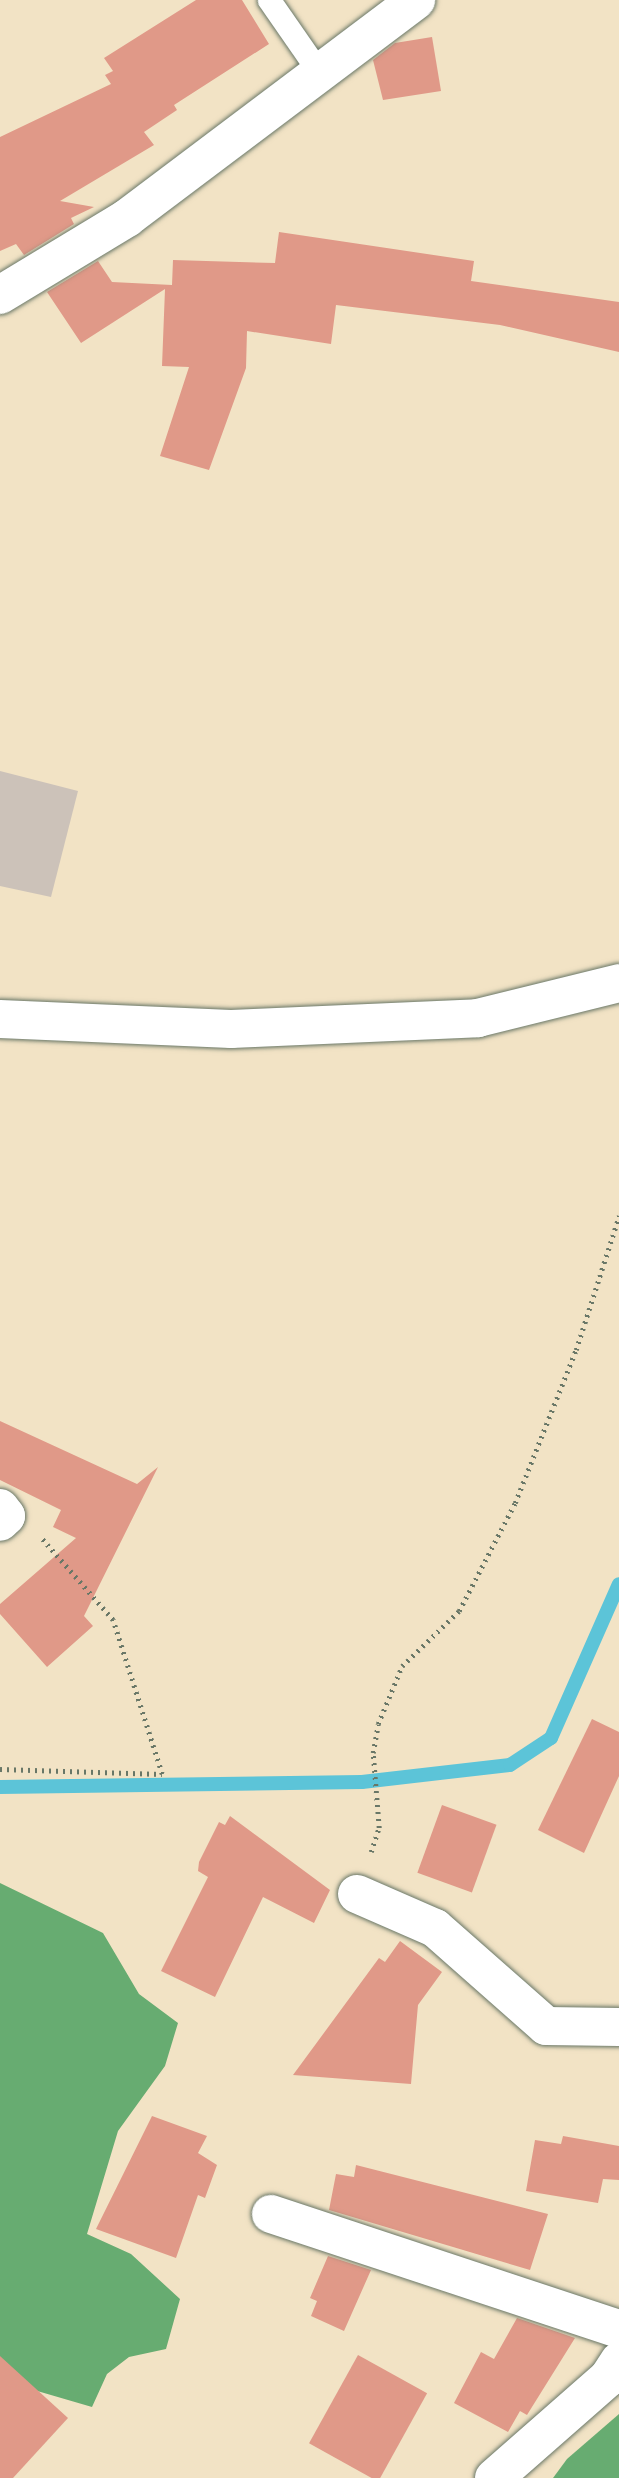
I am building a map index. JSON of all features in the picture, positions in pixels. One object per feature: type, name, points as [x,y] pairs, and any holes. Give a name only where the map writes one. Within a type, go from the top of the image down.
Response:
[{"type":"street","points":[[0,295],[127,218],[416,0]]},
{"type":"street","points":[[0,1019],[231,1029],[478,1018],[619,983]]},
{"type":"street","points":[[357,1894],[435,1928],[546,2026],[619,2027]]},
{"type":"street","points":[[271,2214],[619,2329]]},
{"type":"street","points":[[494,2478],[608,2378],[619,2361]]},
{"type":"lane","points":[[269,0],[319,72]]},
{"type":"path","points":[[357,1894],[379,1828],[380,1799],[373,1753],[402,1666],[459,1611],[514,1503],[576,1350],[619,1216]]},
{"type":"path","points":[[0,1769],[162,1774],[113,1620],[32,1528],[2,1515]]},
{"type":"shaded area","points":[[0,771],[78,791],[51,897],[0,886]]},
{"type":"green space","points":[[0,1883],[103,1933],[139,1994],[178,2023],[165,2066],[118,2131],[87,2234],[131,2254],[180,2299],[166,2349],[129,2357],[107,2374],[92,2407],[27,2388],[0,2371]]},
{"type":"green space","points":[[619,2414],[619,2478],[553,2478],[567,2459]]},
{"type":"building","points":[[196,0],[242,0],[269,44],[174,105],[177,110],[144,132],[154,145],[60,201],[94,207],[71,218],[74,224],[24,255],[16,244],[0,251],[0,137],[111,84],[105,75],[113,71],[104,58]]},
{"type":"building","points":[[432,37],[441,91],[383,100],[373,60],[395,43]]},
{"type":"building","points":[[279,232],[474,261],[471,281],[619,302],[619,352],[500,325],[336,305],[331,344],[247,331],[246,368],[209,470],[160,456],[189,367],[162,366],[165,289],[81,343],[47,292],[98,261],[112,282],[172,285],[173,260],[275,263]]},
{"type":"building","points":[[0,1421],[137,1484],[158,1467],[84,1616],[93,1626],[47,1667],[0,1614],[0,1604],[76,1538],[53,1527],[61,1510],[0,1480]]},
{"type":"building","points":[[592,1719],[619,1732],[619,1776],[584,1853],[538,1830]]},
{"type":"building","points":[[442,1805],[497,1825],[472,1892],[417,1873]]},
{"type":"building","points":[[230,1816],[330,1890],[314,1923],[263,1897],[215,1997],[161,1971],[208,1877],[198,1871],[199,1862],[219,1822],[225,1825]]},
{"type":"building","points":[[400,1941],[442,1972],[418,2005],[411,2084],[293,2075],[379,1958],[385,1962]]},
{"type":"building","points":[[152,2116],[207,2136],[198,2153],[217,2165],[205,2198],[198,2195],[176,2258],[96,2229]]},
{"type":"building","points":[[563,2136],[619,2146],[619,2180],[603,2179],[598,2203],[526,2191],[535,2140],[561,2144]]},
{"type":"building","points":[[356,2165],[548,2214],[530,2270],[329,2210],[336,2174],[354,2177]]},
{"type":"building","points":[[328,2256],[371,2270],[344,2331],[311,2316],[317,2301],[310,2298]]},
{"type":"building","points":[[517,2318],[575,2338],[527,2415],[520,2411],[508,2432],[454,2403],[481,2352],[494,2359]]},
{"type":"building","points":[[358,2355],[427,2393],[380,2478],[372,2478],[309,2443]]},
{"type":"building","points":[[0,2356],[68,2418],[13,2478],[0,2478]]},
{"type":"waterway","points":[[0,1787],[362,1782],[510,1765],[551,1738],[619,1584]]}]
